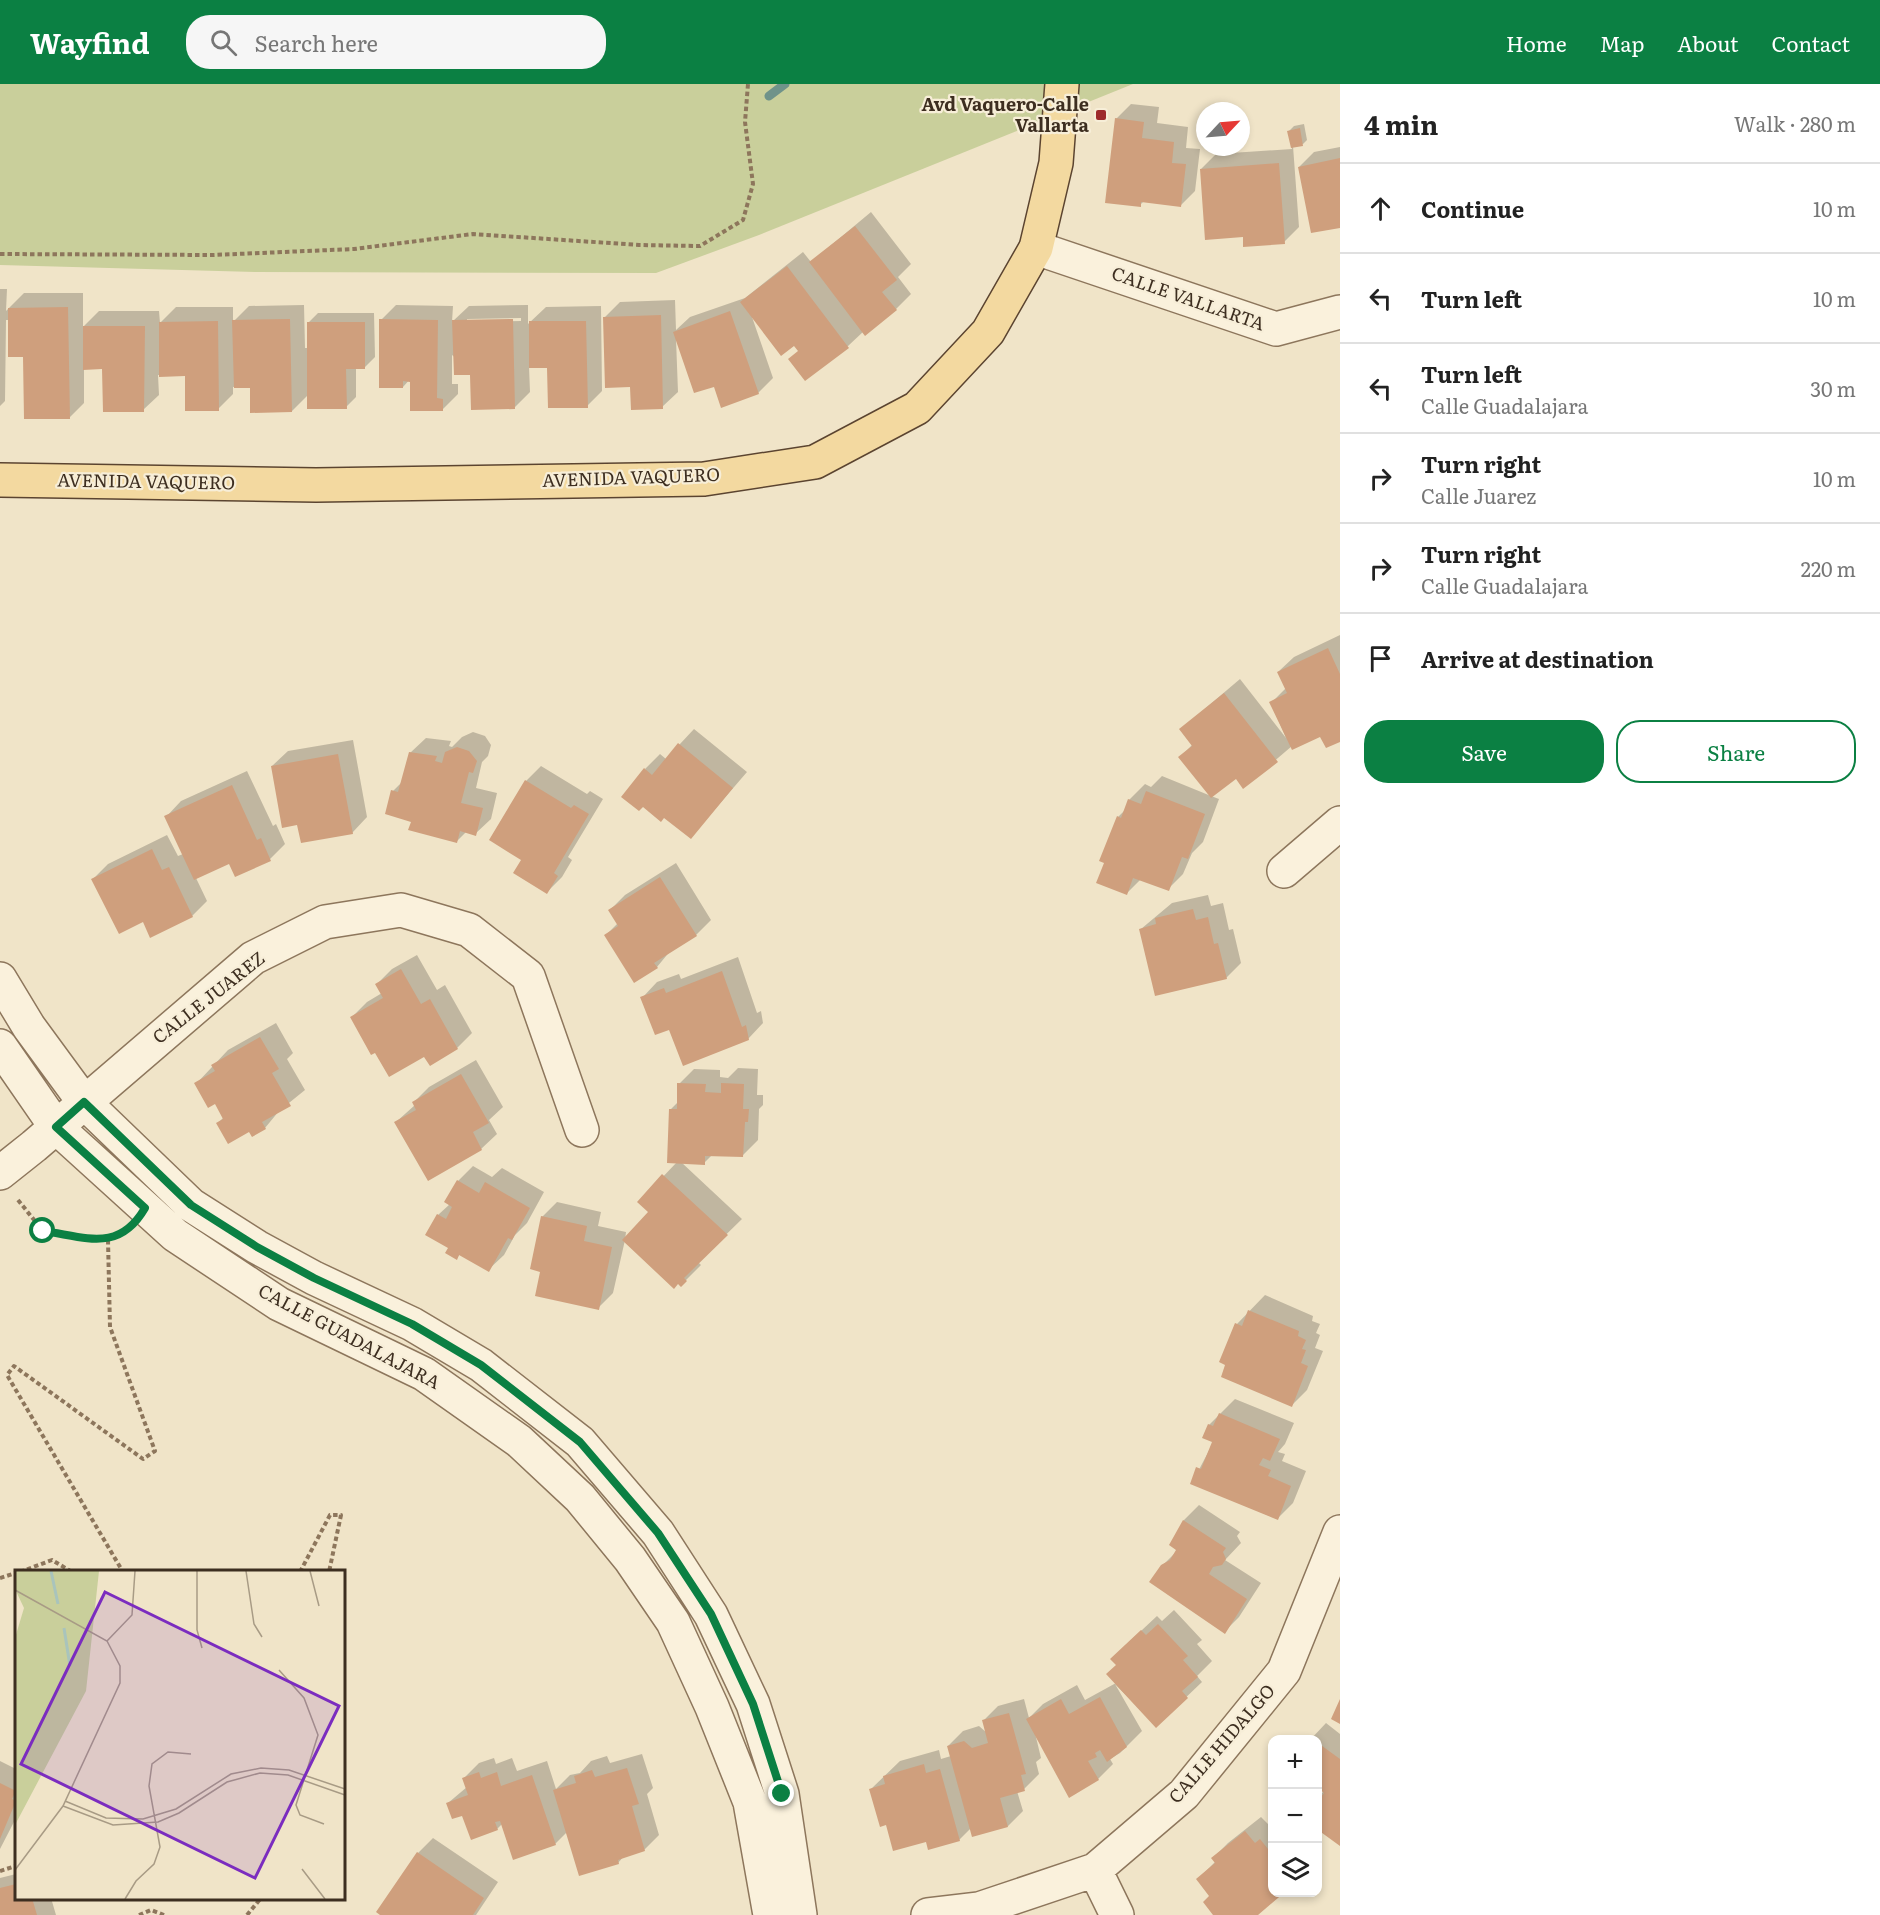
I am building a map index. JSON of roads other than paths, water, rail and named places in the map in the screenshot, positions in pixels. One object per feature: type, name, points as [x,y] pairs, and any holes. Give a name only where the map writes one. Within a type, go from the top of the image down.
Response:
[{"type":"main road","name":"AVENIDA VAQUERO","points":[[0,480],[316,485],[704,479],[815,462],[917,408],[988,333],[1036,248],[1056,163],[1062,84]]},
{"type":"street","name":"CALLE VALLARTA","points":[[1036,248],[1276,329],[1340,312]]},
{"type":"street","points":[[1284,871],[1340,823]]},
{"type":"street","name":"CALLE JUAREZ","points":[[7,1184],[56,1127],[253,958],[325,922],[401,910],[469,930],[528,976],[582,1130]]},
{"type":"street","name":"CALLE GUADALAJARA","points":[[0,979],[29,1027],[84,1102],[191,1205],[257,1247],[314,1278],[412,1324],[481,1365],[580,1442],[658,1533],[711,1614],[748,1694],[782,1794],[800,1915]]},
{"type":"street","name":"CALLE GUADALAJARA","points":[[0,1046],[56,1127],[175,1235],[279,1304],[424,1374],[519,1441],[580,1498],[630,1559],[673,1622],[750,1802],[770,1915]]},
{"type":"street","name":"CALLE HIDALGO","points":[[928,1915],[979,1909],[1095,1870],[1184,1794],[1284,1671],[1340,1532]]},
{"type":"street","points":[[1095,1870],[1117,1915]]},
{"type":"waterway","points":[[769,96],[785,84]]},
{"type":"place","name":"Avd Vaquero-Calle Vallarta","points":[[1101,115]]}]
